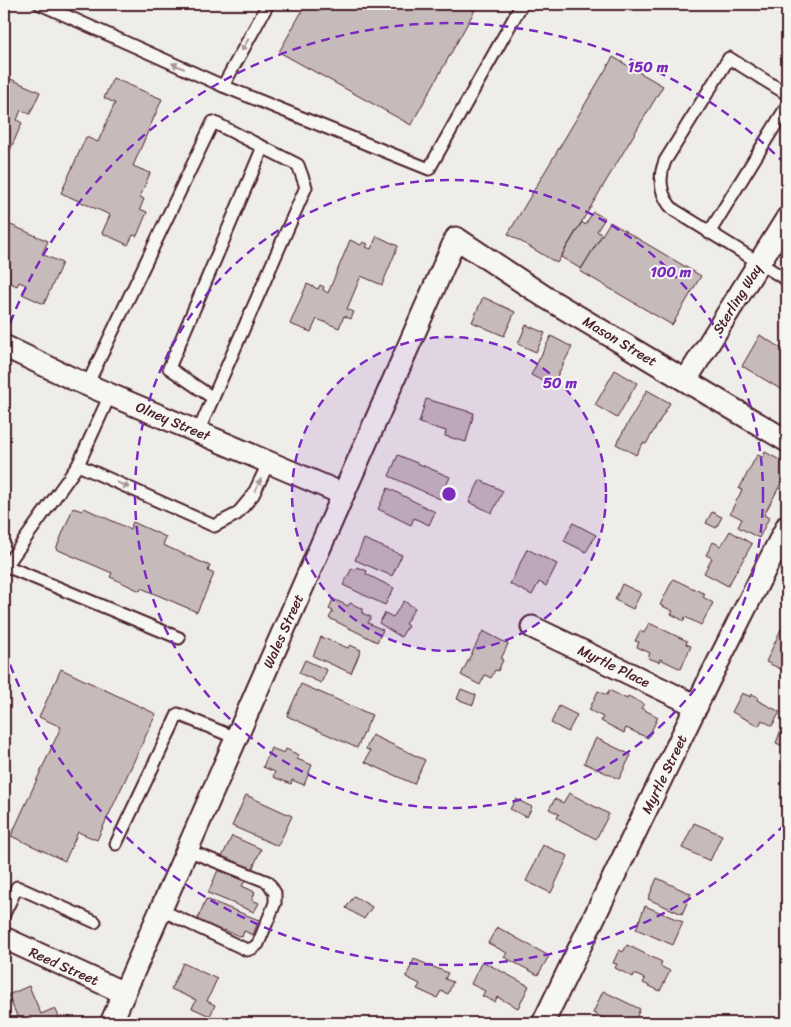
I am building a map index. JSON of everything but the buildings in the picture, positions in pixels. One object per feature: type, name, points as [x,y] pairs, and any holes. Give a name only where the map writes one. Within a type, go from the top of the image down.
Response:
[{"type":"street","name":"Sterling Way","points":[[686,380],[787,218]]},
{"type":"street","name":"Mason Street","points":[[456,238],[545,297],[787,441]]},
{"type":"street","name":"Wales Street","points":[[111,1023],[456,238]]},
{"type":"street","name":"Olney Street","points":[[4,346],[87,385],[343,494]]},
{"type":"street","name":"Myrtle Street","points":[[543,1023],[787,526]]},
{"type":"street","name":"Myrtle Place","points":[[532,627],[697,706]]},
{"type":"street","name":"Reed Street","points":[[4,938],[124,993]]},
{"type":"lane","points":[[40,4],[223,86],[429,169],[522,4]]},
{"type":"lane","points":[[223,86],[268,4]]},
{"type":"lane","points":[[787,94],[729,58],[666,161],[661,175],[665,200],[674,210],[709,234],[787,280]]},
{"type":"lane","points":[[709,234],[787,106]]},
{"type":"lane","points":[[87,385],[213,122],[298,165],[306,186],[198,432]]},
{"type":"lane","points":[[213,398],[169,368],[263,147]]},
{"type":"lane","points":[[110,394],[78,465],[6,566],[179,638]]},
{"type":"lane","points":[[78,465],[214,526],[237,514],[253,495],[269,462]]},
{"type":"lane","points":[[116,844],[178,714],[236,738]]},
{"type":"lane","points":[[160,910],[247,950],[258,944],[275,902],[275,893],[268,882],[187,850]]},
{"type":"lane","points":[[4,914],[17,887],[95,922]]}]
